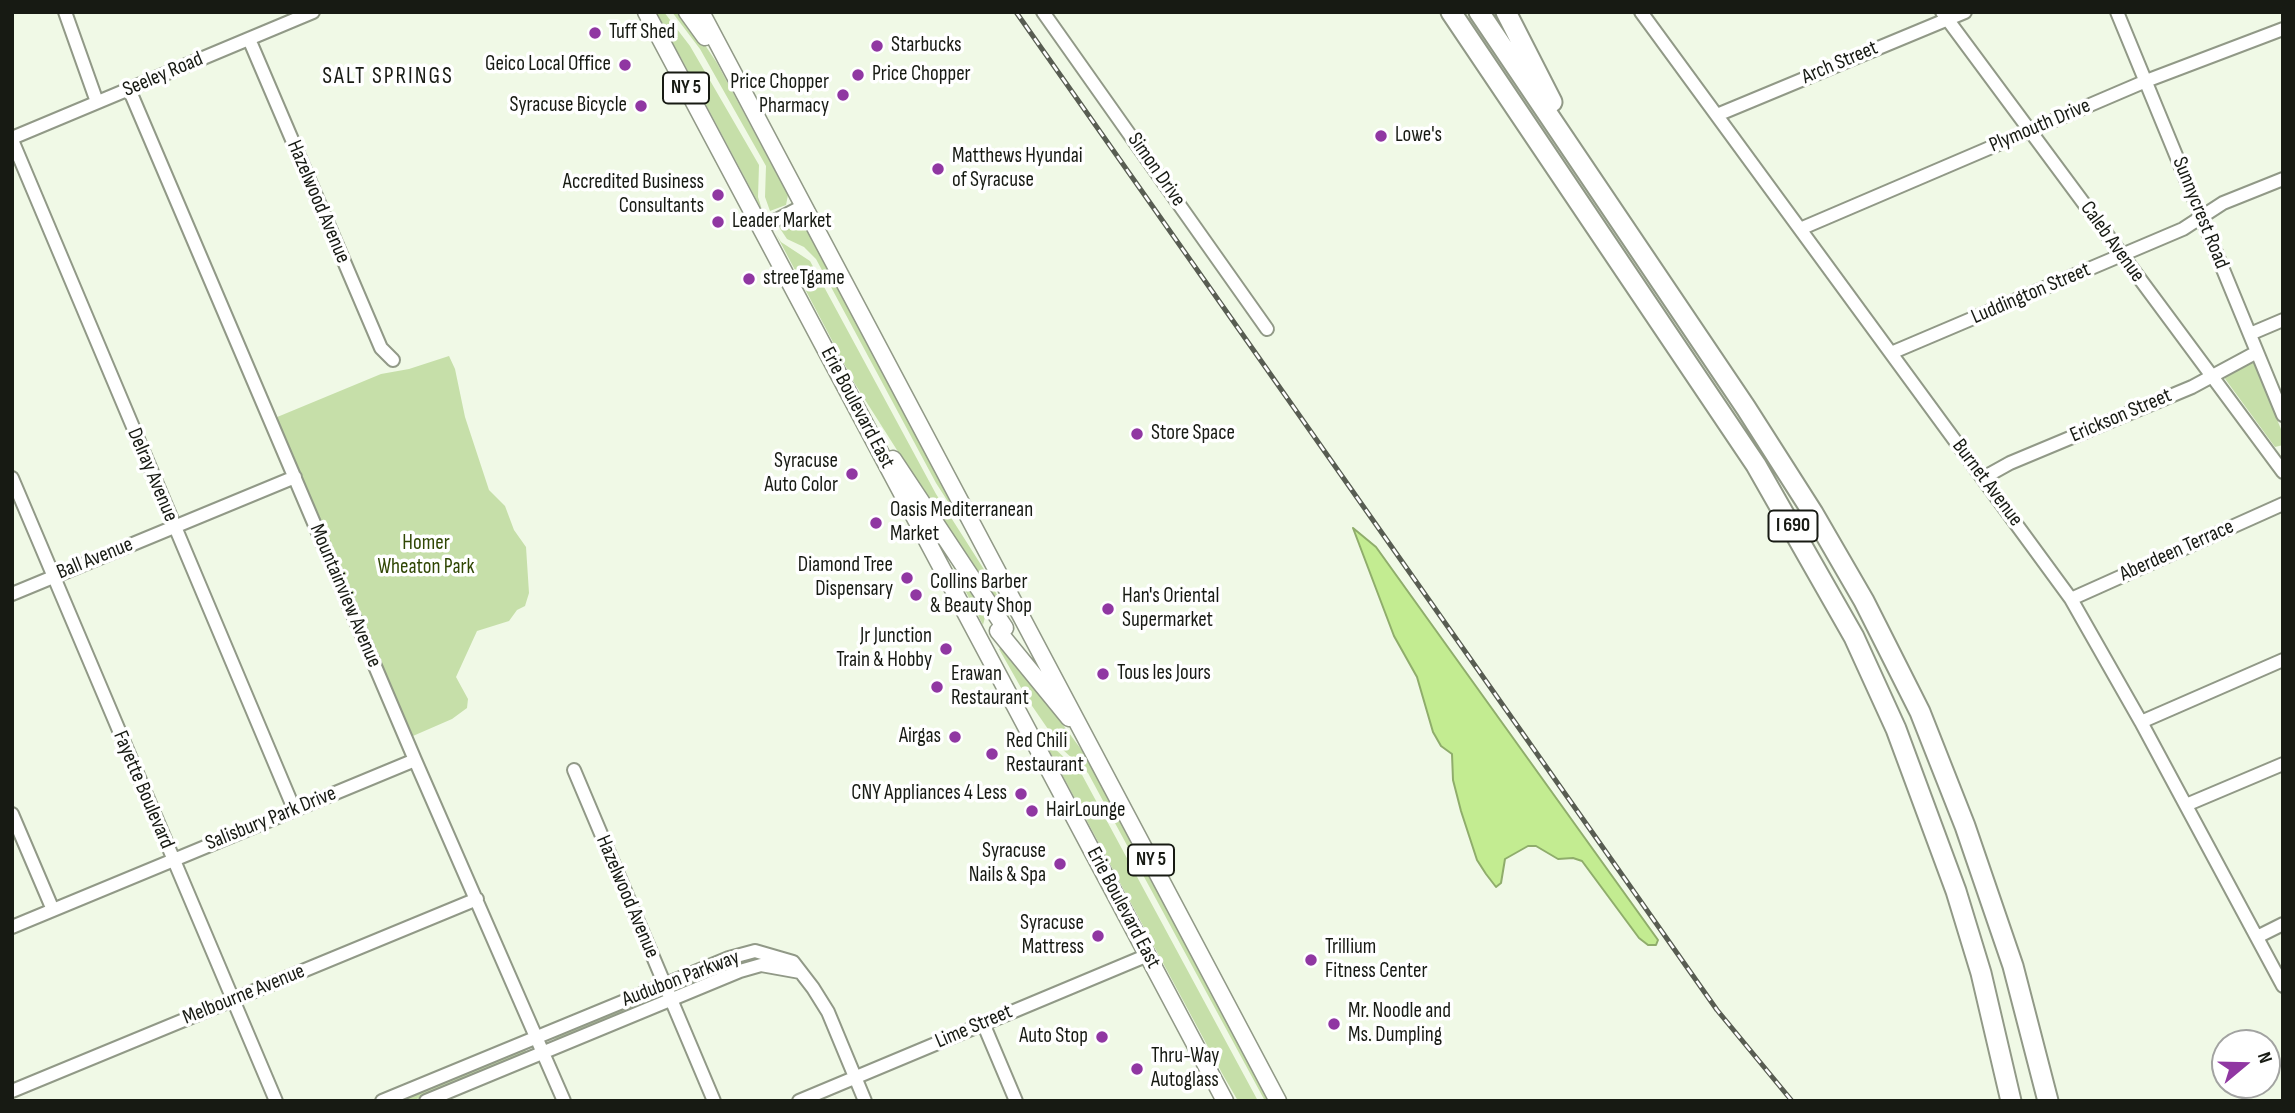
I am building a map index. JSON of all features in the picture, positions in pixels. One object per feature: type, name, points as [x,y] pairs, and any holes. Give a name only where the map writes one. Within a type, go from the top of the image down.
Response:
[{"type":"highway","name":"I 690","points":[[1451,12],[1756,465],[1854,637],[1896,729],[1956,891],[1981,973],[2011,1101]]},
{"type":"highway","name":"I 690","points":[[1479,12],[1813,513],[1864,601],[1920,712],[1944,768],[1994,905],[2046,1101]]},
{"type":"highway","points":[[1506,12],[1607,201]]},
{"type":"main road","name":"Erie Boulevard East","points":[[646,12],[1224,1098]]},
{"type":"main road","points":[[687,12],[732,73]]},
{"type":"main road","name":"NY 5","points":[[701,12],[1278,1101]]},
{"type":"main road","points":[[862,418],[911,483],[1002,630],[1043,689],[1084,735]]},
{"type":"street","points":[[65,12],[97,102]]},
{"type":"street","name":"Seeley Road","points":[[12,139],[313,12]]},
{"type":"street","name":"Simon Drive","points":[[1043,12],[1267,329]]},
{"type":"street","name":"Burnet Avenue","points":[[1641,12],[2071,599],[2141,722],[2283,986]]},
{"type":"street","name":"Arch Street","points":[[1717,116],[1945,16],[1965,12]]},
{"type":"street","name":"Sunnycrest Road","points":[[2117,12],[2283,415]]},
{"type":"street","name":"Caleb Avenue","points":[[1945,16],[2283,472]]},
{"type":"street","name":"Plymouth Drive","points":[[1800,229],[2146,81],[2283,29]]},
{"type":"street","name":"Hazelwood Avenue","points":[[249,39],[381,348],[393,360]]},
{"type":"street","name":"Mountainview Avenue","points":[[129,89],[415,760],[564,1101]]},
{"type":"street","name":"Delray Avenue","points":[[12,139],[293,810]]},
{"type":"street","name":"Luddington Street","points":[[1891,353],[2122,256],[2203,219],[2223,203],[2283,179]]},
{"type":"street","points":[[761,228],[803,206]]},
{"type":"street","points":[[2250,334],[2283,320]]},
{"type":"street","name":"Erickson Street","points":[[1983,478],[2010,463],[2213,377],[2257,352]]},
{"type":"street","name":"Ball Avenue","points":[[12,594],[295,477]]},
{"type":"street","name":"Fayette Boulevard","points":[[12,478],[276,1101]]},
{"type":"street","name":"Aberdeen Terrace","points":[[2071,599],[2283,504]]},
{"type":"street","points":[[981,640],[1023,619]]},
{"type":"street","points":[[2141,722],[2283,660]]},
{"type":"street","name":"Salisbury Park Drive","points":[[12,928],[415,760]]},
{"type":"street","points":[[2186,805],[2283,764]]},
{"type":"street","name":"Hazelwood Avenue","points":[[573,770],[714,1101]]},
{"type":"street","points":[[12,814],[53,911]]},
{"type":"street","name":"Melbourne Avenue","points":[[12,1091],[477,899]]},
{"type":"street","points":[[2257,937],[2283,924]]},
{"type":"street","points":[[761,965],[765,952]]},
{"type":"street","name":"Audubon Parkway","points":[[382,1101],[729,958],[765,952],[793,962],[800,972]]},
{"type":"street","name":"Lime Street","points":[[799,1101],[1148,955]]},
{"type":"street","name":"Audubon Parkway","points":[[426,1101],[671,999],[761,965],[800,972]]},
{"type":"street","points":[[800,972],[828,1012],[865,1101]]},
{"type":"street","points":[[983,1023],[1016,1101]]},
{"type":"green space","points":[[651,12],[664,12],[690,46],[759,165],[758,197],[762,210],[680,56]]},
{"type":"green space","points":[[672,12],[683,12],[717,63],[788,195],[786,205],[770,211],[765,197],[766,166],[700,49]]},
{"type":"green space","points":[[794,220],[804,225],[934,469],[972,533],[1012,611],[1008,617],[1002,613],[1006,604],[984,558],[936,483],[816,259],[804,247],[787,239],[779,227]]},
{"type":"green space","points":[[776,234],[781,242],[810,261],[936,494],[985,571],[1000,601],[998,609],[855,384]]},
{"type":"green space","name":"Homer Wheaton Park","points":[[449,356],[455,369],[465,417],[489,490],[505,506],[514,530],[526,547],[529,593],[525,606],[517,610],[509,621],[477,631],[456,677],[468,699],[467,708],[452,719],[406,739],[270,420],[381,374],[409,369]]},
{"type":"green space","points":[[2253,361],[2283,434],[2283,445],[2275,447],[2223,376]]},
{"type":"green space","points":[[931,524],[991,613],[985,617],[983,625]]},
{"type":"green space","points":[[1004,645],[1086,756],[1270,1101],[1265,1101],[1088,773],[1061,748],[1028,700],[999,649]]},
{"type":"green space","points":[[1054,748],[1081,773],[1258,1101],[1238,1101],[1049,750]]},
{"type":"green space","points":[[750,958],[686,987],[682,985],[683,979]]},
{"type":"green space","points":[[654,993],[655,1000],[560,1040],[553,1038]]},
{"type":"green space","points":[[526,1048],[525,1054],[412,1101],[395,1101]]},
{"type":"shaded area","points":[[1353,528],[1376,547],[1658,940],[1656,945],[1648,945],[1639,938],[1582,861],[1573,858],[1558,859],[1536,846],[1528,846],[1505,859],[1501,883],[1496,887],[1486,874],[1477,860],[1461,811],[1453,780],[1452,754],[1441,746],[1433,732],[1417,677],[1394,636]]},
{"type":"railway","points":[[1016,12],[1717,1010],[1792,1101]]},
{"type":"place","name":"Tuff Shed","points":[[595,33]]},
{"type":"place","name":"Starbucks","points":[[877,46]]},
{"type":"place","name":"Geico Local Office","points":[[625,65]]},
{"type":"place","name":"Price Chopper","points":[[858,75]]},
{"type":"place","name":"Price Chopper Pharmacy","points":[[843,95]]},
{"type":"place","name":"Syracuse Bicycle","points":[[641,106]]},
{"type":"place","name":"Lowe's","points":[[1381,136]]},
{"type":"place","name":"Matthews Hyundai of Syracuse","points":[[938,169]]},
{"type":"place","name":"Accredited Business Consultants","points":[[718,195]]},
{"type":"place","name":"Leader Market","points":[[718,222]]},
{"type":"place","name":"streeTgame","points":[[749,279]]},
{"type":"place","name":"Store Space","points":[[1137,434]]},
{"type":"place","name":"Syracuse Auto Color","points":[[852,474]]},
{"type":"place","name":"Oasis Mediterranean Market","points":[[876,523]]},
{"type":"place","name":"Diamond Tree Dispensary","points":[[907,578]]},
{"type":"place","name":"Collins Barber & Beauty Shop","points":[[916,595]]},
{"type":"place","name":"Han's Oriental Supermarket","points":[[1108,609]]},
{"type":"place","name":"Jr Junction Train & Hobby","points":[[946,649]]},
{"type":"place","name":"Tous les Jours","points":[[1103,674]]},
{"type":"place","name":"Erawan Restaurant","points":[[937,687]]},
{"type":"place","name":"Airgas","points":[[955,737]]},
{"type":"place","name":"Red Chili Restaurant","points":[[992,754]]},
{"type":"place","name":"CNY Appliances 4 Less","points":[[1021,794]]},
{"type":"place","name":"HairLounge","points":[[1032,811]]},
{"type":"place","name":"Syracuse Nails & Spa","points":[[1060,864]]},
{"type":"place","name":"Syracuse Mattress","points":[[1098,936]]},
{"type":"place","name":"Trillium Fitness Center","points":[[1311,960]]},
{"type":"place","name":"Mr. Noodle and Ms. Dumpling","points":[[1334,1024]]},
{"type":"place","name":"Auto Stop","points":[[1102,1037]]},
{"type":"place","name":"Thru-Way Autoglass","points":[[1137,1069]]},
{"type":"district","name":"SALT SPRINGS","points":[[388,77]]}]
